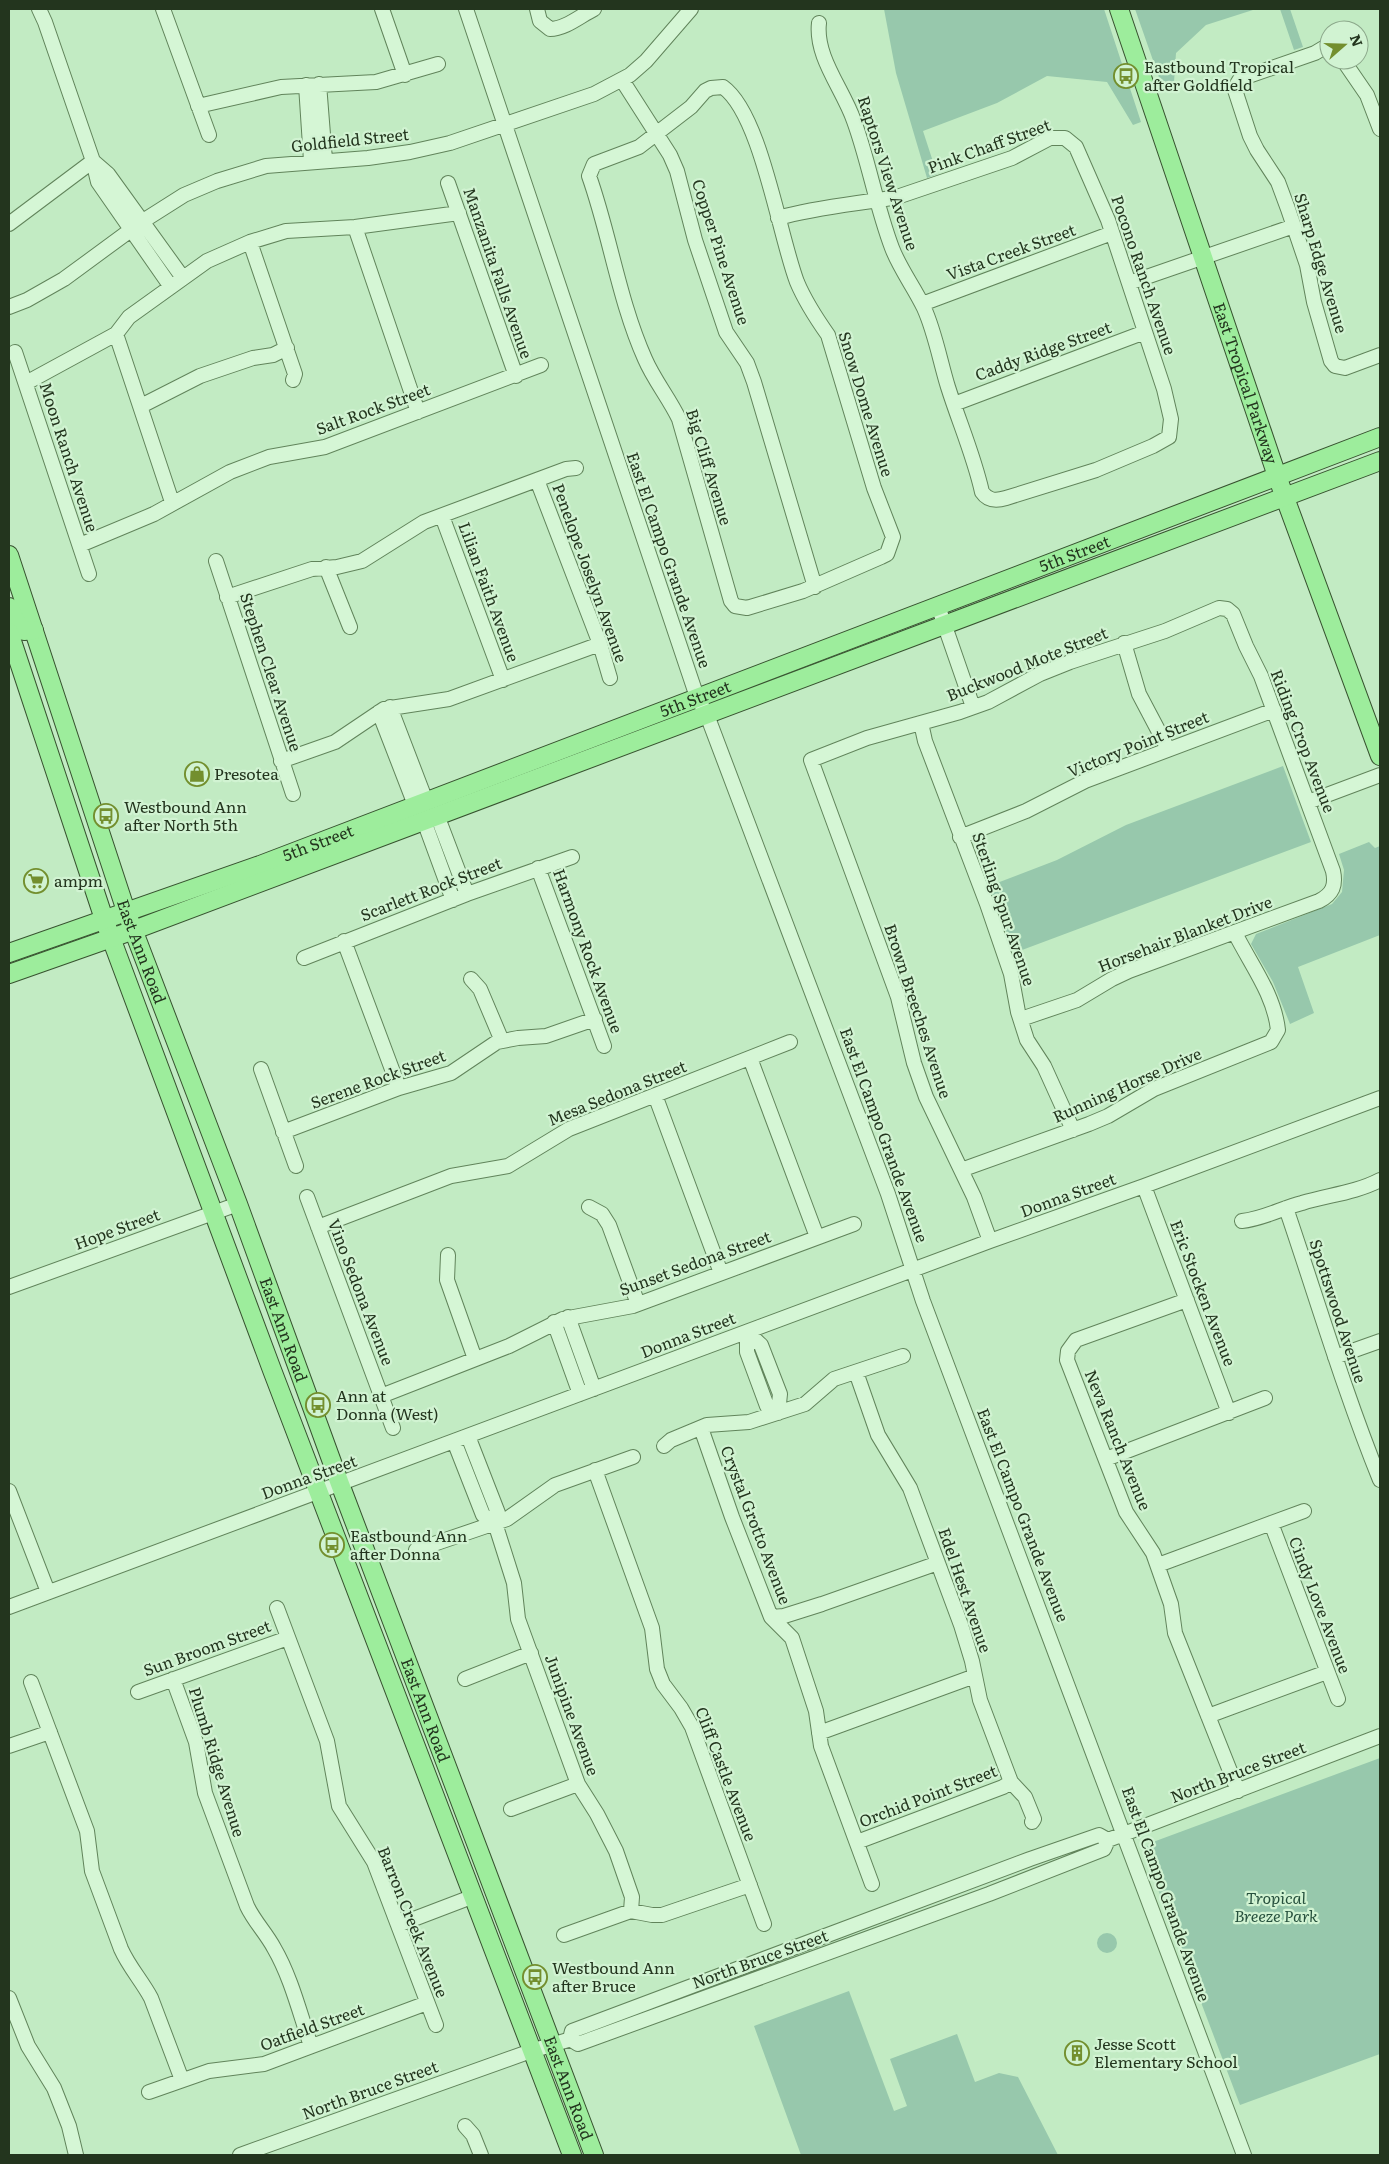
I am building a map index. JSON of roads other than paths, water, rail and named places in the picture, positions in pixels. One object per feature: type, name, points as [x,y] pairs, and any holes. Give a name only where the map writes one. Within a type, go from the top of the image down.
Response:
[{"type":"main road","name":"East Tropical Parkway","points":[[1119,9],[1284,498],[1380,756]]},
{"type":"main road","name":"5th Street","points":[[9,953],[243,871],[1380,437]]},
{"type":"main road","name":"5th Street","points":[[9,974],[134,930],[1380,461]]},
{"type":"main road","name":"East Ann Road","points":[[9,555],[126,911],[238,1204],[340,1484],[560,2043],[594,2155]]},
{"type":"main road","points":[[9,607],[18,626],[24,631],[34,630]]},
{"type":"main road","name":"East Ann Road","points":[[9,632],[111,938],[318,1492],[572,2155]]},
{"type":"main road","points":[[431,818],[434,810],[478,781]]},
{"type":"main road","points":[[367,842],[401,819],[412,814],[420,803]]},
{"type":"street","points":[[38,9],[45,22],[88,151],[94,161],[108,174],[183,278]]},
{"type":"street","points":[[163,9],[209,135]]},
{"type":"street","points":[[382,9],[405,75]]},
{"type":"street","name":"East El Campo Grande Avenue","points":[[466,9],[697,697],[707,714],[888,1194],[923,1301],[1125,1834],[1244,2155]]},
{"type":"street","points":[[537,9],[540,21],[550,29],[557,29],[594,9]]},
{"type":"street","name":"Goldfield Street","points":[[9,307],[28,300],[64,279],[130,229],[184,195],[217,181],[266,166],[368,158],[410,152],[450,143],[504,123],[594,94],[622,80],[646,61],[691,9]]},
{"type":"street","name":"Raptors View Avenue","points":[[819,23],[818,33],[823,57],[850,108],[892,249],[922,304],[982,492],[985,497],[991,500]]},
{"type":"street","name":"Sharp Edge Avenue","points":[[1319,51],[1240,79],[1236,84],[1235,90],[1250,136],[1278,182],[1294,226],[1307,265],[1314,302],[1331,361],[1335,366],[1346,368],[1380,355]]},
{"type":"street","points":[[198,106],[281,87],[376,82],[438,64]]},
{"type":"street","points":[[1350,70],[1367,96],[1380,129]]},
{"type":"street","name":"Copper Pine Avenue","points":[[622,80],[670,155],[695,240],[726,332],[747,364],[754,382],[815,587]]},
{"type":"street","points":[[313,84],[318,161]]},
{"type":"street","name":"Snow Dome Avenue","points":[[657,133],[691,107],[705,91],[716,87],[723,87],[730,92],[749,122],[797,281],[816,318],[828,335],[833,349],[874,488],[893,537],[887,554],[815,587]]},
{"type":"street","name":"Big Cliff Avenue","points":[[657,133],[639,148],[594,164],[590,169],[589,176],[625,302],[645,358],[679,419],[731,601],[736,606],[747,608],[815,587]]},
{"type":"street","name":"Pink Chaff Street","points":[[778,218],[814,208],[877,200],[923,189],[1012,158],[1050,138],[1065,138]]},
{"type":"street","name":"Pocono Ranch Avenue","points":[[991,500],[1006,498],[1096,470],[1165,440],[1171,431],[1171,419],[1164,389],[1100,199],[1076,147],[1065,138]]},
{"type":"street","points":[[9,224],[94,161]]},
{"type":"street","points":[[94,161],[98,182],[171,287]]},
{"type":"street","name":"Manzanita Falls Avenue","points":[[448,182],[516,376]]},
{"type":"street","points":[[26,383],[116,334],[129,317],[206,261],[250,242],[286,231],[355,227],[459,212]]},
{"type":"street","points":[[1128,283],[1294,226]]},
{"type":"street","points":[[355,227],[418,412]]},
{"type":"street","name":"Vista Creek Street","points":[[922,304],[1112,233]]},
{"type":"street","points":[[250,242],[287,348],[295,374],[293,380]]},
{"type":"street","name":"Caddy Ridge Street","points":[[954,404],[1145,332]]},
{"type":"street","points":[[116,334],[172,502]]},
{"type":"street","points":[[141,406],[200,376],[253,358],[273,355],[287,348]]},
{"type":"street","name":"Moon Ranch Avenue","points":[[15,352],[89,574]]},
{"type":"street","name":"Salt Rock Street","points":[[80,545],[154,514],[172,502],[230,472],[269,457],[326,447],[541,365]]},
{"type":"street","points":[[227,597],[300,573],[362,561],[424,522],[566,469],[576,468]]},
{"type":"street","name":"Penelope Joselyn Avenue","points":[[537,480],[600,644],[610,678]]},
{"type":"street","name":"Lilian Faith Avenue","points":[[442,516],[503,680]]},
{"type":"street","name":"Stephen Clear Avenue","points":[[216,561],[293,794]]},
{"type":"street","points":[[326,567],[350,627]]},
{"type":"street","points":[[938,606],[973,707]]},
{"type":"street","name":"Buckwood Mote Street","points":[[811,760],[867,738],[988,702],[1048,671],[1192,621],[1219,608],[1227,609]]},
{"type":"street","name":"Riding Crop Avenue","points":[[1227,609],[1236,620],[1274,710],[1333,871],[1335,881],[1333,890]]},
{"type":"street","points":[[281,761],[335,742],[384,709],[449,699],[600,644]]},
{"type":"street","points":[[1124,644],[1140,694],[1168,748]]},
{"type":"street","points":[[384,709],[420,803]]},
{"type":"street","name":"Victory Point Street","points":[[960,837],[1026,811],[1085,780],[1274,710]]},
{"type":"street","name":"Sterling Spur Avenue","points":[[921,722],[925,741],[987,904],[1011,974],[1027,1040],[1044,1066],[1072,1130]]},
{"type":"street","name":"Brown Breeches Avenue","points":[[811,760],[898,998],[920,1082],[974,1197],[990,1241]]},
{"type":"street","points":[[1308,802],[1380,776]]},
{"type":"street","points":[[431,818],[468,894]]},
{"type":"street","points":[[431,818],[454,900]]},
{"type":"street","name":"Scarlett Rock Street","points":[[304,958],[468,894],[572,857]]},
{"type":"street","name":"Harmony Rock Avenue","points":[[538,868],[604,1046]]},
{"type":"street","name":"Horsehair Blanket Drive","points":[[1021,1019],[1077,1000],[1129,971],[1319,901],[1333,890]]},
{"type":"street","name":"Running Horse Drive","points":[[961,1170],[1108,1116],[1171,1082],[1271,1042],[1278,1030],[1267,990],[1235,933]]},
{"type":"street","points":[[344,941],[399,1088]]},
{"type":"street","points":[[470,979],[480,989],[502,1041]]},
{"type":"street","name":"Serene Rock Street","points":[[283,1132],[399,1088],[450,1073],[489,1046],[502,1041],[546,1036],[595,1019]]},
{"type":"street","name":"Mesa Sedona Street","points":[[318,1227],[451,1176],[508,1166],[559,1133],[790,1042]]},
{"type":"street","points":[[750,1058],[817,1237]]},
{"type":"street","points":[[261,1069],[296,1166]]},
{"type":"street","points":[[655,1095],[722,1273]]},
{"type":"street","name":"Donna Street","points":[[9,1607],[990,1241],[1380,1098]]},
{"type":"street","points":[[1242,1221],[1253,1220],[1301,1203],[1347,1193],[1380,1180]]},
{"type":"street","name":"Eric Stocken Avenue","points":[[1144,1186],[1229,1413]]},
{"type":"street","name":"Vino Sedona Avenue","points":[[307,1197],[393,1428]]},
{"type":"street","name":"Hope Street","points":[[9,1287],[238,1204]]},
{"type":"street","points":[[589,1207],[602,1214],[609,1224],[638,1304]]},
{"type":"street","name":"Spottswood Avenue","points":[[1286,1208],[1334,1357],[1362,1437],[1380,1480]]},
{"type":"street","name":"Sunset Sedona Street","points":[[381,1396],[509,1346],[554,1322],[568,1317],[622,1309],[638,1304],[854,1224]]},
{"type":"street","points":[[448,1256],[447,1280],[475,1360]]},
{"type":"street","name":"Neva Ranch Avenue","points":[[1187,1300],[1076,1340],[1068,1351],[1067,1360],[1126,1512],[1150,1546],[1158,1565],[1172,1604],[1175,1633],[1238,1791]]},
{"type":"street","points":[[568,1317],[594,1389]]},
{"type":"street","points":[[554,1322],[580,1394]]},
{"type":"street","points":[[747,1332],[747,1352],[766,1406],[778,1413]]},
{"type":"street","points":[[1334,1357],[1380,1341]]},
{"type":"street","points":[[664,1446],[671,1440],[707,1426],[748,1422],[804,1404],[834,1379],[903,1356]]},
{"type":"street","name":"Edel Hest Avenue","points":[[856,1372],[878,1435],[910,1488],[960,1625],[980,1700],[1011,1782],[1025,1798],[1034,1819],[1032,1822]]},
{"type":"street","points":[[1106,1459],[1265,1398]]},
{"type":"street","name":"Crystal Grotto Avenue","points":[[701,1428],[732,1517],[772,1617],[792,1638],[816,1711],[821,1746],[872,1884]]},
{"type":"street","name":"Junipine Avenue","points":[[468,1436],[498,1514],[495,1524],[514,1583],[518,1619],[578,1784],[598,1814],[616,1851],[632,1897],[631,1912]]},
{"type":"street","name":"Junipine Avenue","points":[[454,1441],[483,1515],[495,1524]]},
{"type":"street","points":[[416,1550],[507,1519],[555,1485],[633,1457]]},
{"type":"street","name":"Cliff Castle Avenue","points":[[595,1470],[652,1628],[657,1669],[663,1684],[681,1708],[692,1727],[764,1924]]},
{"type":"street","points":[[9,1491],[48,1592]]},
{"type":"street","points":[[1158,1565],[1304,1511]]},
{"type":"street","name":"Cindy Love Avenue","points":[[1271,1523],[1338,1699]]},
{"type":"street","points":[[772,1617],[784,1616],[822,1604],[938,1563]]},
{"type":"street","name":"Barron Creek Avenue","points":[[277,1608],[328,1741],[335,1794],[339,1806],[374,1862],[436,2025]]},
{"type":"street","name":"Sun Broom Street","points":[[138,1692],[288,1638]]},
{"type":"street","points":[[465,1679],[531,1654]]},
{"type":"street","points":[[1208,1716],[1327,1672]]},
{"type":"street","points":[[819,1733],[975,1676]]},
{"type":"street","name":"Plumb Ridge Avenue","points":[[173,1679],[196,1742],[205,1793],[246,1906],[281,1962],[312,2046]]},
{"type":"street","points":[[31,1682],[87,1831],[92,1871],[125,1960],[145,1985],[152,1998],[182,2080]]},
{"type":"street","points":[[9,1746],[50,1732]]},
{"type":"street","name":"North Bruce Street","points":[[1108,1840],[1099,1834],[1030,1859],[572,2031],[570,2039],[578,2044],[989,1894],[1104,1849],[1108,1840],[1380,1736]]},
{"type":"street","name":"Orchid Point Street","points":[[857,1842],[1004,1788],[1011,1782]]},
{"type":"street","points":[[511,1809],[578,1784]]},
{"type":"street","points":[[564,1935],[631,1912],[652,1916],[662,1915],[750,1884]]},
{"type":"street","points":[[398,1925],[474,1896]]},
{"type":"street","points":[[9,1998],[28,2046],[54,2088],[69,2126],[76,2155]]},
{"type":"street","name":"Oatfield Street","points":[[149,2092],[209,2071],[264,2064],[427,2003]]},
{"type":"street","name":"North Bruce Street","points":[[247,2154],[531,2051],[560,2043]]},
{"type":"street","points":[[465,2126],[473,2135],[481,2155]]},
{"type":"place","name":"Eastbound Tropical after Goldfield","points":[[1126,76]]},
{"type":"place","name":"Presotea","points":[[197,774]]},
{"type":"place","name":"Westbound Ann after North 5th","points":[[106,816]]},
{"type":"place","name":"ampm","points":[[36,881]]},
{"type":"place","name":"Ann at Donna (West)","points":[[318,1405]]},
{"type":"place","name":"Eastbound Ann after Donna","points":[[332,1545]]},
{"type":"place","name":"Westbound Ann after Bruce","points":[[535,1977]]},
{"type":"place","name":"Jesse Scott Elementary School","points":[[1077,2053]]},
{"type":"park label","name":"Tropical Breeze Park","points":[[1276,1907]]}]
